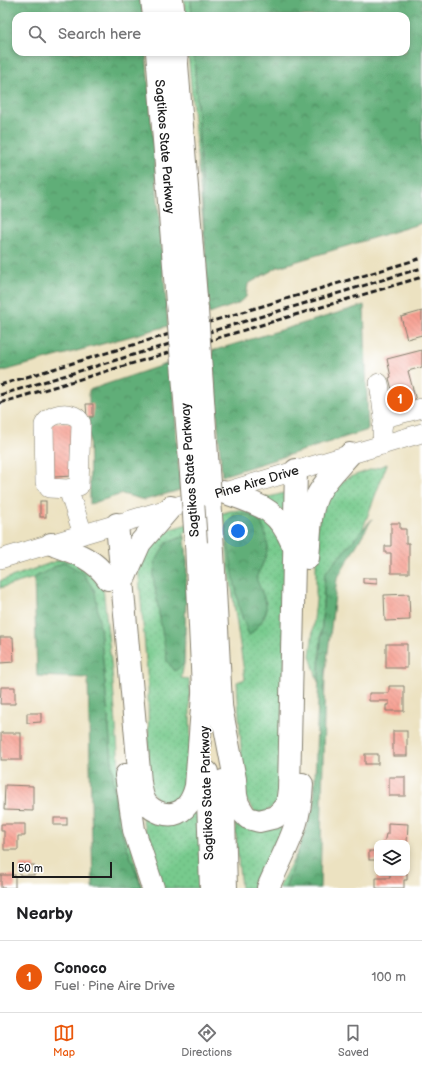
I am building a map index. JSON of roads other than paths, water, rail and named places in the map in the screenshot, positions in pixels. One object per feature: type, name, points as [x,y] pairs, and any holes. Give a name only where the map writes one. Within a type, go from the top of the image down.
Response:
[{"type":"highway","points":[[152,0],[154,12]]},
{"type":"highway","points":[[172,0],[174,12]]},
{"type":"highway","name":"Sagtikos State Parkway","points":[[157,56],[188,313]]},
{"type":"highway","name":"Sagtikos State Parkway","points":[[176,56],[192,373],[204,542],[222,708],[226,888]]},
{"type":"highway","points":[[222,708],[235,779],[236,796],[241,810],[248,818],[254,820],[265,821],[276,817],[287,804],[289,789],[301,552],[317,496],[326,482],[350,454]]},
{"type":"highway","points":[[268,888],[294,834],[301,805],[301,469]]},
{"type":"highway","points":[[223,492],[258,505],[273,513],[286,529],[301,552]]},
{"type":"highway","points":[[153,888],[139,850],[130,809],[116,580],[140,543],[171,507]]},
{"type":"highway","points":[[111,526],[140,782],[143,799],[157,812],[164,814],[182,811],[192,800],[196,786],[203,694]]},
{"type":"highway","name":"Sagtikos State Parkway","points":[[204,542],[203,694],[211,888]]},
{"type":"highway","points":[[50,544],[87,558],[116,580]]},
{"type":"street","points":[[379,383],[384,418],[382,429],[383,445]]},
{"type":"street","points":[[384,418],[422,408]]},
{"type":"street","name":"Pine Aire Drive","points":[[0,559],[422,433]]},
{"type":"street","points":[[68,489],[83,534]]},
{"type":"railway","points":[[0,385],[422,258]]},
{"type":"railway","points":[[0,395],[422,268]]},
{"type":"railway","points":[[0,403],[422,277]]},
{"type":"place","name":"Conoco","points":[[400,399]]}]
